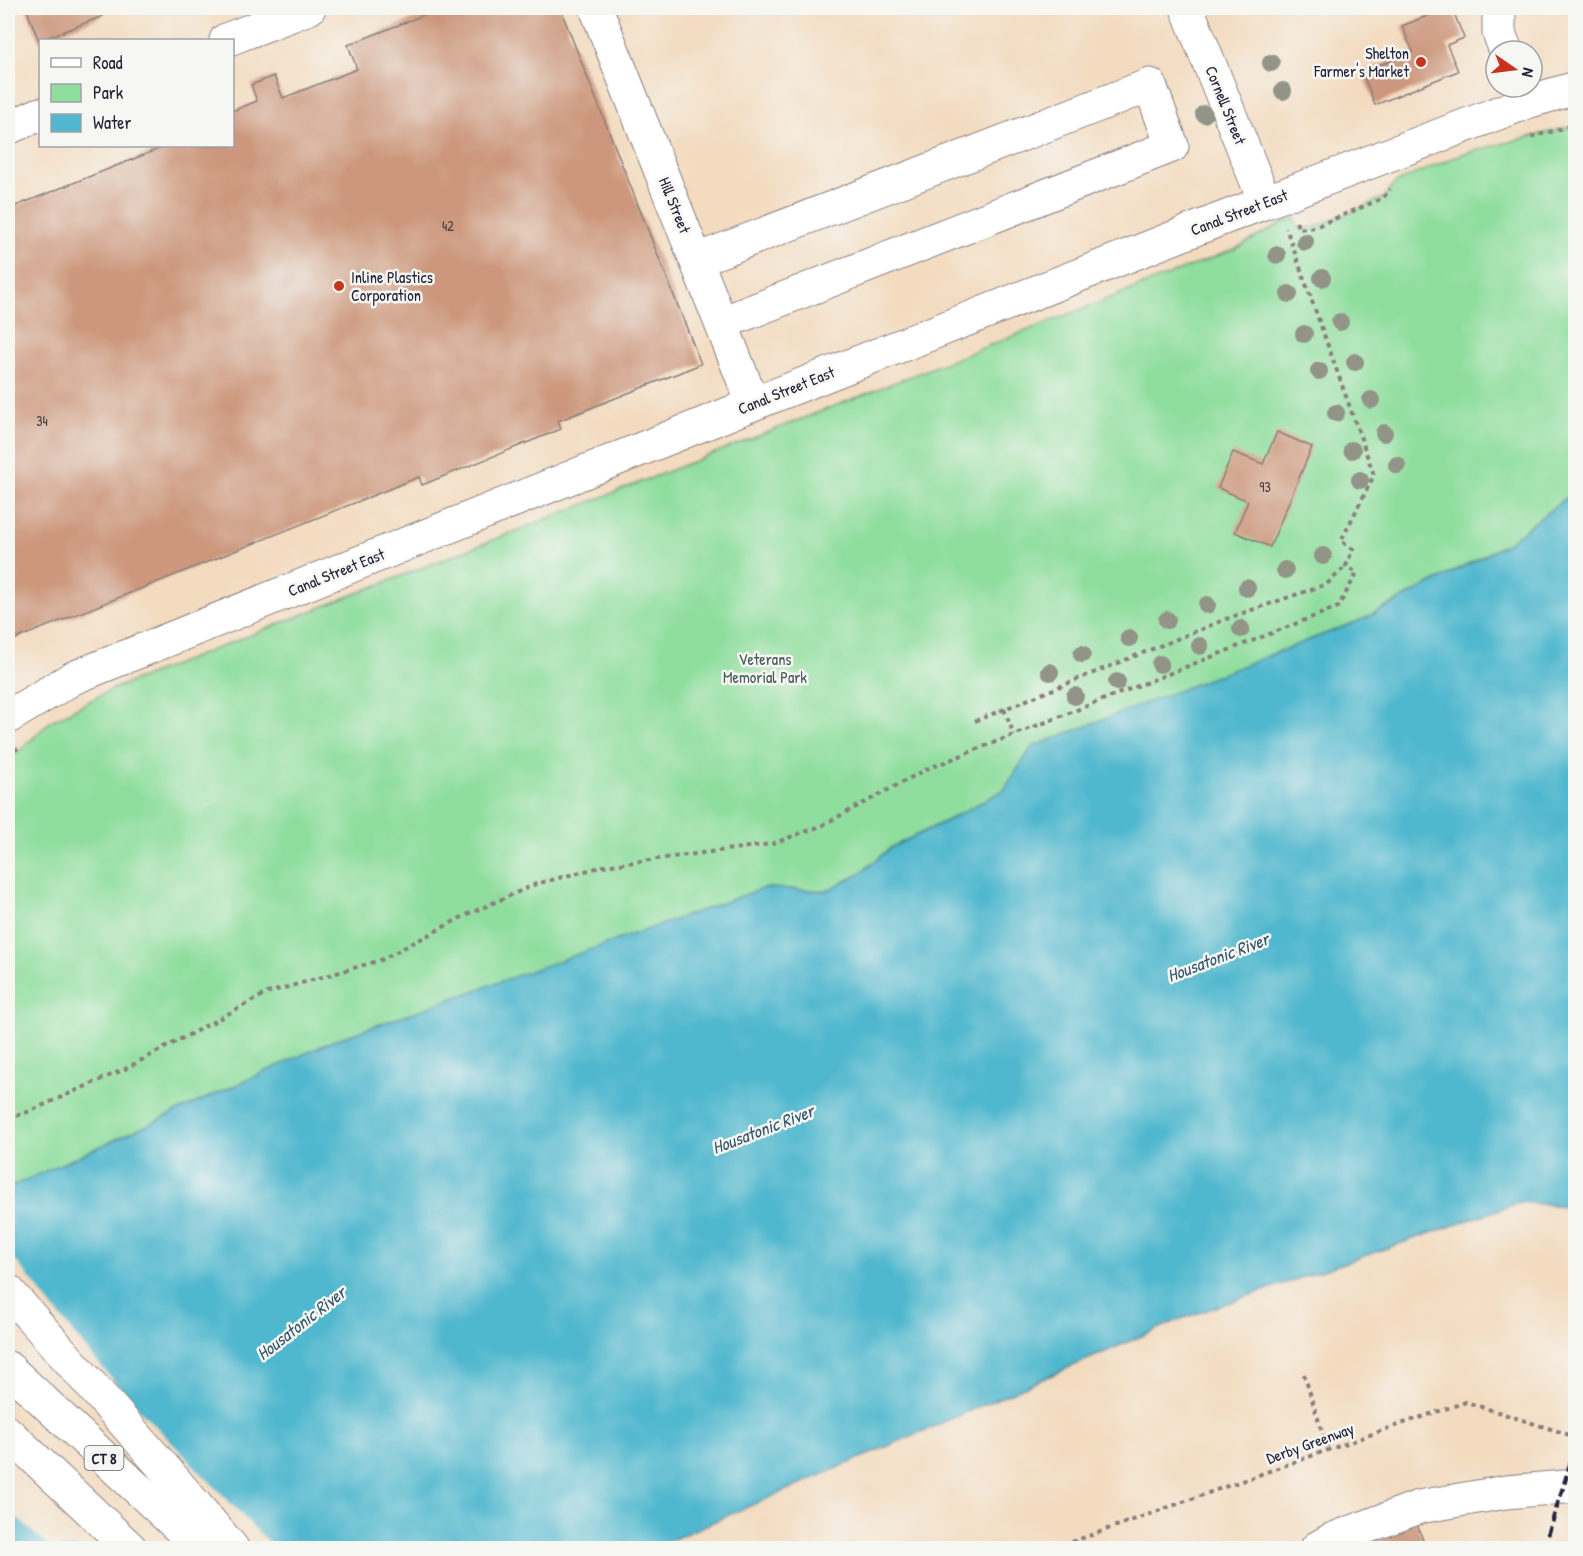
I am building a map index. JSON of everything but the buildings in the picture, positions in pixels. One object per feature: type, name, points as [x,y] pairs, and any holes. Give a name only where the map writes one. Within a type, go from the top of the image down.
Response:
[{"type":"main road","points":[[229,39],[309,8]]},
{"type":"main road","name":"Hill Street","points":[[596,8],[753,404]]},
{"type":"main road","name":"Cornell Street","points":[[1187,8],[1274,212]]},
{"type":"main road","points":[[1499,8],[1499,33],[1501,39]]},
{"type":"main road","points":[[697,260],[1150,85],[1172,146],[722,323]]},
{"type":"main road","name":"Canal Street East","points":[[1544,92],[1575,88]]},
{"type":"main road","name":"Canal Street East","points":[[8,717],[73,678],[753,404],[1274,212],[1513,99]]},
{"type":"main road","points":[[8,128],[39,114]]},
{"type":"main road","points":[[8,1291],[232,1548]]},
{"type":"main road","name":"CT 8","points":[[8,1368],[201,1548]]},
{"type":"main road","points":[[8,1433],[130,1548]]},
{"type":"main road","points":[[1317,1548],[1331,1540],[1419,1507],[1506,1492],[1575,1486]]},
{"type":"path","points":[[975,721],[1226,619],[1327,584],[1346,566],[1353,549],[1341,541],[1374,475],[1274,212]]},
{"type":"path","points":[[8,1119],[125,1069],[267,993],[381,960],[466,915],[536,884],[604,866],[771,844],[821,826],[927,769],[1338,607],[1357,573],[1346,566]]},
{"type":"path","points":[[1004,709],[1014,735]]},
{"type":"path","points":[[1304,1374],[1328,1450]]},
{"type":"path","name":"Derby Greenway","points":[[1054,1548],[1466,1402],[1575,1437]]},
{"type":"green space","name":"Veterans Memorial Park","points":[[1573,126],[1576,135],[1575,494],[1565,499],[1506,544],[1366,618],[1032,747],[1004,790],[892,847],[858,875],[826,891],[764,888],[8,1188],[8,762],[51,721],[113,689],[1235,249],[1284,222],[1295,219],[1299,229],[1315,227],[1383,198],[1395,183],[1462,154]]},
{"type":"water","name":"Housatonic River","points":[[1575,494],[1575,1207],[1521,1202],[1181,1319],[653,1548],[8,1548],[8,1188],[335,1040],[764,888],[826,891],[858,875],[892,847],[1004,790],[1032,747],[1366,618],[1506,544],[1565,499]]},
{"type":"pier","points":[[8,1251],[129,1399],[274,1548],[51,1548],[8,1510]]},
{"type":"railway","points":[[1544,1548],[1576,1446]]},
{"type":"place","name":"Shelton Farmer's Market","points":[[1421,62]]},
{"type":"place","name":"Inline Plastics Corporation","points":[[339,286]]}]
